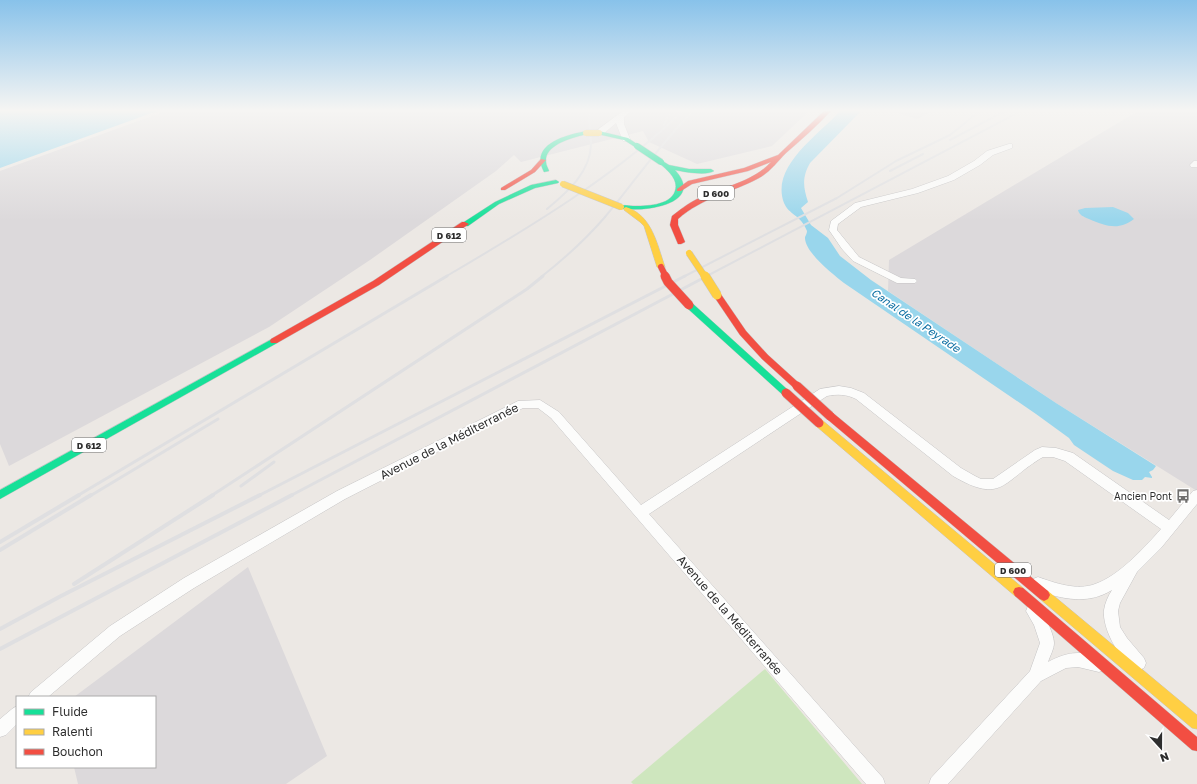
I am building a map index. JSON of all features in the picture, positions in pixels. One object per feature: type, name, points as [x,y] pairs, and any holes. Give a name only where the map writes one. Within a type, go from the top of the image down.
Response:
[{"type":"main road","points":[[549,148],[543,160],[543,167],[550,177],[559,183],[623,208],[653,208],[667,204],[674,198],[679,190],[690,182],[746,170],[780,156],[789,148]]},
{"type":"main road","points":[[639,148],[664,164],[679,181],[679,190]]},
{"type":"main road","points":[[664,164],[689,171],[712,171],[753,163],[771,153],[777,148]]},
{"type":"main road","name":"D 600","points":[[681,242],[674,225],[674,218],[681,211],[698,200],[756,177],[778,161],[780,156]]},
{"type":"main road","name":"D 612","points":[[347,299],[486,201],[532,171],[543,160]]},
{"type":"main road","name":"D 612","points":[[0,495],[376,283],[497,203],[533,186],[559,183]]},
{"type":"main road","name":"D 600","points":[[667,204],[663,209],[664,219],[743,333],[765,357],[830,416],[1197,723]]},
{"type":"main road","name":"D 600","points":[[623,208],[645,222],[649,229],[656,256],[668,282],[689,305],[819,423],[1197,744]]},
{"type":"street","points":[[912,281],[900,282],[856,259],[845,248],[833,230],[834,224],[858,205],[915,191],[944,180],[977,163],[990,153],[1005,148]]},
{"type":"street","points":[[641,512],[824,392],[850,390],[860,396],[957,472],[974,482],[988,485],[999,483],[1040,452],[1053,452],[1069,457],[1170,527]]},
{"type":"street","name":"Avenue de la Méditerranée","points":[[37,696],[115,631],[189,582],[341,495],[522,404],[540,404],[555,415],[877,784]]},
{"type":"street","points":[[1026,581],[1064,592],[1076,593],[1096,591],[1132,568],[1197,495]]},
{"type":"street","points":[[1132,568],[1113,603],[1111,623],[1117,635],[1132,656],[1197,715]]},
{"type":"street","points":[[1024,597],[1040,621],[1047,643],[1036,676]]},
{"type":"street","points":[[937,784],[1036,676],[1065,661],[1078,660],[1107,666]]},
{"type":"street","points":[[0,729],[16,715]]},
{"type":"shaded area","points":[[65,148],[578,148],[521,162],[514,155],[496,171],[370,260],[269,327],[9,466],[0,444],[0,171]]},
{"type":"shaded area","points":[[661,148],[765,148],[697,164]]},
{"type":"shaded area","points":[[1077,148],[1197,148],[1197,491],[1056,403],[888,291],[889,260]]},
{"type":"shaded area","points":[[248,567],[327,756],[286,784],[78,784],[74,768],[156,768],[156,696],[75,696]]},
{"type":"green space","points":[[765,669],[862,784],[633,784],[631,782]]},
{"type":"water","points":[[0,148],[56,148],[0,168]]},
{"type":"water","name":"Canal de la Peyrade","points":[[803,148],[825,148],[807,168],[804,182],[808,202],[801,208],[811,225],[828,238],[840,256],[871,280],[1056,403],[1156,466],[1149,472],[1152,478],[1145,477],[1142,480],[1133,480],[1113,471],[1074,445],[1069,438],[1036,414],[844,283],[827,269],[809,249],[805,237],[807,231],[802,222],[786,207],[784,203],[782,189],[784,176],[790,164]]},
{"type":"water","points":[[1113,207],[1128,213],[1134,219],[1123,225],[1112,226],[1095,222],[1084,217],[1078,210],[1085,208]]},
{"type":"railway","points":[[547,209],[569,189],[582,173],[587,164],[591,148]]},
{"type":"railway","points":[[445,277],[569,201],[641,148]]},
{"type":"railway","points":[[541,277],[598,225],[661,148]]},
{"type":"railway","points":[[683,277],[837,198],[896,161],[924,148]]},
{"type":"railway","points":[[705,277],[951,148]]},
{"type":"railway","points":[[890,171],[923,154]]},
{"type":"railway","points":[[77,496],[447,276]]},
{"type":"railway","points":[[211,496],[527,289],[543,276]]},
{"type":"railway","points":[[258,496],[685,276]]},
{"type":"railway","points":[[290,496],[707,276]]},
{"type":"railway","points":[[90,496],[218,419]]},
{"type":"railway","points":[[241,486],[274,462]]},
{"type":"railway","points":[[0,542],[79,495]]},
{"type":"railway","points":[[0,550],[91,495]]},
{"type":"railway","points":[[74,584],[213,495]]},
{"type":"railway","points":[[0,629],[61,596],[260,495]]},
{"type":"railway","points":[[0,649],[292,495]]},
{"type":"traffic: fast","points":[[546,171],[543,162],[544,155],[550,148]]},
{"type":"traffic: fast","points":[[639,148],[661,162]]},
{"type":"traffic: fast","points":[[621,207],[639,208],[661,205],[671,201],[677,195],[680,187],[677,177],[661,162]]},
{"type":"traffic: fast","points":[[667,167],[689,171],[711,171]]},
{"type":"traffic: fast","points":[[465,224],[497,203],[533,186],[556,182]]},
{"type":"traffic: fast","points":[[689,305],[786,393]]},
{"type":"traffic: fast","points":[[0,495],[274,341]]},
{"type":"traffic: slow","points":[[563,184],[621,207]]},
{"type":"traffic: slow","points":[[626,209],[642,220],[647,226],[661,267]]},
{"type":"traffic: slow","points":[[689,253],[717,295]]},
{"type":"traffic: slow","points":[[819,423],[1019,592]]},
{"type":"traffic: slow","points":[[1044,595],[1197,723]]},
{"type":"traffic: jam","points":[[679,190],[690,182],[746,170],[780,156],[789,148]]},
{"type":"traffic: jam","points":[[681,242],[674,225],[674,218],[699,200],[744,183],[757,176],[770,167],[780,156]]},
{"type":"traffic: jam","points":[[503,189],[533,171],[543,160]]},
{"type":"traffic: jam","points":[[274,341],[376,283],[465,224]]},
{"type":"traffic: jam","points":[[661,267],[668,282],[689,305]]},
{"type":"traffic: jam","points":[[717,295],[743,333],[765,357],[797,386]]},
{"type":"traffic: jam","points":[[797,386],[830,416]]},
{"type":"traffic: jam","points":[[786,393],[819,423]]},
{"type":"traffic: jam","points":[[830,416],[1044,595]]},
{"type":"traffic: jam","points":[[1019,592],[1197,745]]},
{"type":"place","name":"Ancien Pont","points":[[1183,496]]}]
